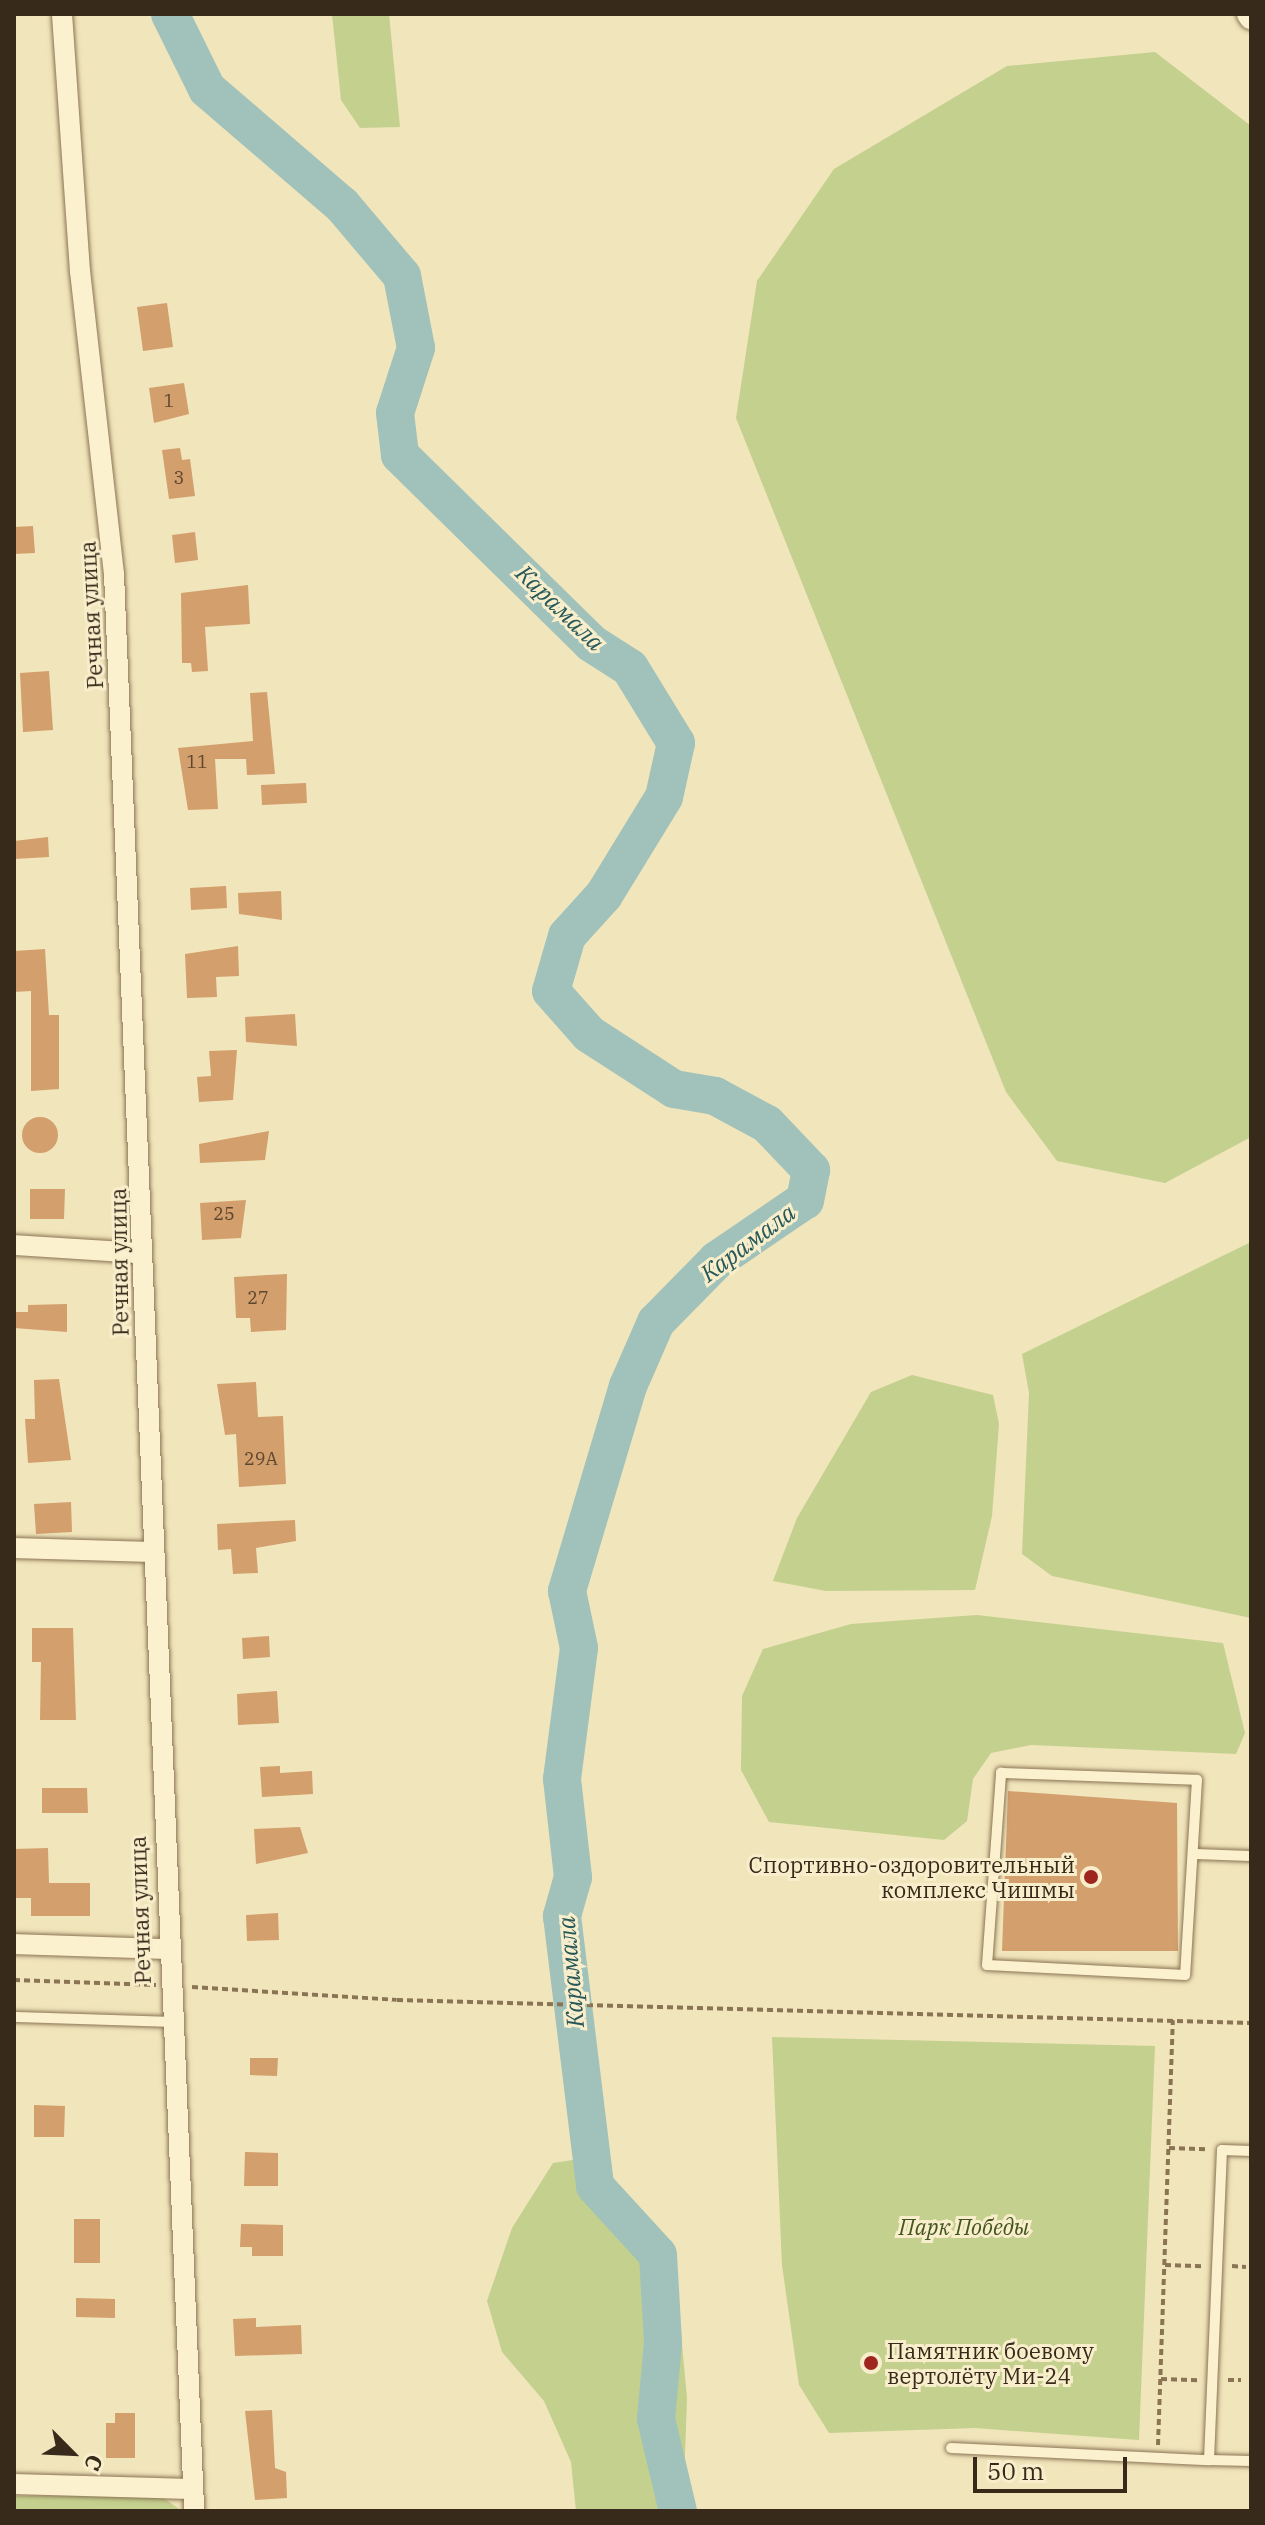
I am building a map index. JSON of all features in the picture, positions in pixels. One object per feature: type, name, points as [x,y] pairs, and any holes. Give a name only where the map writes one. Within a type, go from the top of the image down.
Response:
[{"type":"street","name":"Речная улица","points":[[62,14],[80,271],[114,574],[142,1253],[167,1986],[190,2489],[194,2511]]},
{"type":"street","points":[[14,1245],[142,1253]]},
{"type":"street","points":[[14,1548],[151,1552]]},
{"type":"street","points":[[14,1944],[166,1949]]},
{"type":"street","points":[[14,2484],[190,2489]]},
{"type":"lane","points":[[1001,1773],[1197,1780],[1194,1854],[1185,1975],[987,1965],[1001,1773]]},
{"type":"lane","points":[[1194,1854],[1251,1856]]},
{"type":"lane","points":[[14,2017],[169,2022]]},
{"type":"lane","points":[[1209,2460],[1222,2150],[1251,2151]]},
{"type":"lane","points":[[951,2448],[1251,2461]]},
{"type":"path","points":[[14,1980],[495,2000],[1251,2023]]},
{"type":"path","points":[[1158,2458],[1173,2020]]},
{"type":"path","points":[[1169,2148],[1222,2150]]},
{"type":"green space","points":[[332,14],[389,14],[400,127],[360,128],[341,100]]},
{"type":"green space","points":[[1155,52],[1251,126],[1251,1137],[1165,1183],[1057,1161],[1006,1092],[736,418],[757,281],[834,169],[1007,66]]},
{"type":"green space","points":[[1251,1242],[1251,1618],[1052,1576],[1022,1554],[1029,1393],[1022,1354]]},
{"type":"green space","points":[[912,1375],[993,1395],[999,1424],[992,1516],[975,1590],[826,1591],[773,1581],[797,1518],[871,1392]]},
{"type":"green space","points":[[977,1615],[1223,1643],[1245,1733],[1236,1754],[1031,1745],[991,1753],[973,1779],[967,1821],[944,1840],[769,1822],[741,1770],[742,1696],[763,1649],[851,1624]]},
{"type":"green space","name":"Парк Победы","points":[[772,2037],[1155,2046],[1139,2440],[975,2428],[829,2433],[799,2385],[782,2265]]},
{"type":"green space","points":[[592,2157],[674,2258],[687,2398],[683,2511],[576,2511],[571,2462],[544,2401],[502,2352],[487,2301],[512,2228],[553,2163]]},
{"type":"green space","points":[[158,2494],[182,2511],[14,2511],[14,2496]]},
{"type":"building","points":[[167,303],[173,347],[143,351],[137,307]]},
{"type":"building","points":[[184,383],[189,414],[154,423],[149,388]]},
{"type":"building","points":[[180,448],[182,460],[190,459],[195,496],[169,499],[162,450]]},
{"type":"building","points":[[33,526],[35,553],[14,554],[14,527]]},
{"type":"building","points":[[195,532],[198,560],[175,563],[172,535]]},
{"type":"building","points":[[248,585],[250,624],[205,627],[208,671],[192,672],[191,663],[182,663],[181,593]]},
{"type":"building","points":[[49,671],[53,730],[23,732],[20,673]]},
{"type":"building","points":[[267,692],[275,774],[247,775],[246,759],[215,759],[218,809],[188,810],[178,748],[253,741],[250,693]]},
{"type":"building","points":[[306,783],[307,803],[262,805],[261,785]]},
{"type":"building","points":[[48,837],[49,857],[14,859],[14,841]]},
{"type":"building","points":[[226,886],[227,908],[191,910],[190,888]]},
{"type":"building","points":[[281,891],[282,920],[239,914],[238,893]]},
{"type":"building","points":[[238,946],[239,976],[216,977],[217,997],[187,998],[185,954]]},
{"type":"building","points":[[45,949],[49,1015],[59,1015],[59,1089],[31,1091],[31,991],[14,992],[14,951]]},
{"type":"building","points":[[295,1014],[297,1046],[246,1042],[245,1017]]},
{"type":"building","points":[[237,1050],[233,1100],[199,1102],[197,1077],[211,1076],[209,1051]]},
{"type":"building","points":[[40,1117],[53,1122],[58,1135],[53,1148],[40,1153],[27,1148],[22,1135],[27,1122]]},
{"type":"building","points":[[269,1131],[265,1160],[200,1163],[199,1144]]},
{"type":"building","points":[[30,1189],[65,1189],[64,1219],[30,1219]]},
{"type":"building","points":[[246,1200],[241,1238],[202,1240],[200,1203]]},
{"type":"building","points":[[287,1274],[286,1330],[251,1332],[250,1318],[236,1318],[234,1277]]},
{"type":"building","points":[[67,1304],[67,1332],[14,1328],[14,1312],[28,1312],[28,1305]]},
{"type":"building","points":[[59,1379],[71,1460],[28,1463],[25,1419],[35,1419],[34,1380]]},
{"type":"building","points":[[256,1382],[258,1417],[283,1416],[286,1484],[239,1487],[236,1434],[225,1435],[217,1384]]},
{"type":"building","points":[[71,1502],[72,1532],[36,1534],[34,1504]]},
{"type":"building","points":[[295,1520],[296,1541],[256,1548],[258,1573],[233,1574],[231,1549],[218,1550],[217,1524]]},
{"type":"building","points":[[32,1628],[73,1628],[76,1720],[40,1720],[41,1662],[32,1662]]},
{"type":"building","points":[[269,1636],[270,1657],[243,1659],[242,1638]]},
{"type":"building","points":[[277,1691],[279,1723],[238,1725],[237,1694]]},
{"type":"building","points":[[280,1766],[280,1773],[312,1771],[313,1794],[262,1797],[260,1767]]},
{"type":"building","points":[[42,1788],[87,1788],[88,1813],[42,1813]]},
{"type":"building","name":"Спортивно-оздоровительный комплекс Чишмы","points":[[1008,1791],[1177,1803],[1178,1951],[1002,1951]]},
{"type":"building","points":[[300,1827],[308,1853],[256,1864],[254,1829]]},
{"type":"building","points":[[48,1848],[49,1883],[90,1883],[90,1916],[31,1916],[31,1898],[14,1898],[14,1849]]},
{"type":"building","points":[[278,1913],[279,1940],[247,1941],[246,1915]]},
{"type":"building","points":[[250,2058],[278,2058],[277,2076],[250,2075]]},
{"type":"building","points":[[34,2105],[65,2106],[64,2137],[34,2137]]},
{"type":"building","points":[[245,2152],[278,2153],[278,2186],[244,2186]]},
{"type":"building","points":[[74,2219],[100,2219],[100,2263],[74,2263]]},
{"type":"building","points":[[241,2224],[283,2225],[283,2256],[252,2256],[252,2247],[240,2247]]},
{"type":"building","points":[[76,2298],[115,2299],[115,2318],[76,2317]]},
{"type":"building","points":[[256,2318],[256,2327],[301,2325],[302,2354],[235,2356],[233,2319]]},
{"type":"building","points":[[272,2410],[275,2468],[286,2472],[287,2498],[255,2500],[245,2411]]},
{"type":"building","points":[[115,2413],[135,2413],[135,2458],[106,2458],[106,2423],[115,2423]]},
{"type":"waterway","name":"Карамала","points":[[170,14],[207,89],[342,205],[402,276],[416,348],[395,413],[400,455],[591,643],[630,668],[676,743],[664,797],[604,895],[567,936],[551,991],[589,1034],[674,1089],[715,1096],[767,1124],[811,1170],[805,1200],[717,1260],[656,1322],[628,1386],[567,1591],[579,1648],[562,1779],[573,1877],[562,1916],[595,2186],[658,2255],[663,2343],[656,2419],[678,2511]]},
{"type":"place","name":"Спортивно-оздоровительный комплекс Чишмы","points":[[1091,1877]]},
{"type":"place","name":"Памятник боевому вертолёту Ми-24","points":[[871,2363]]}]
